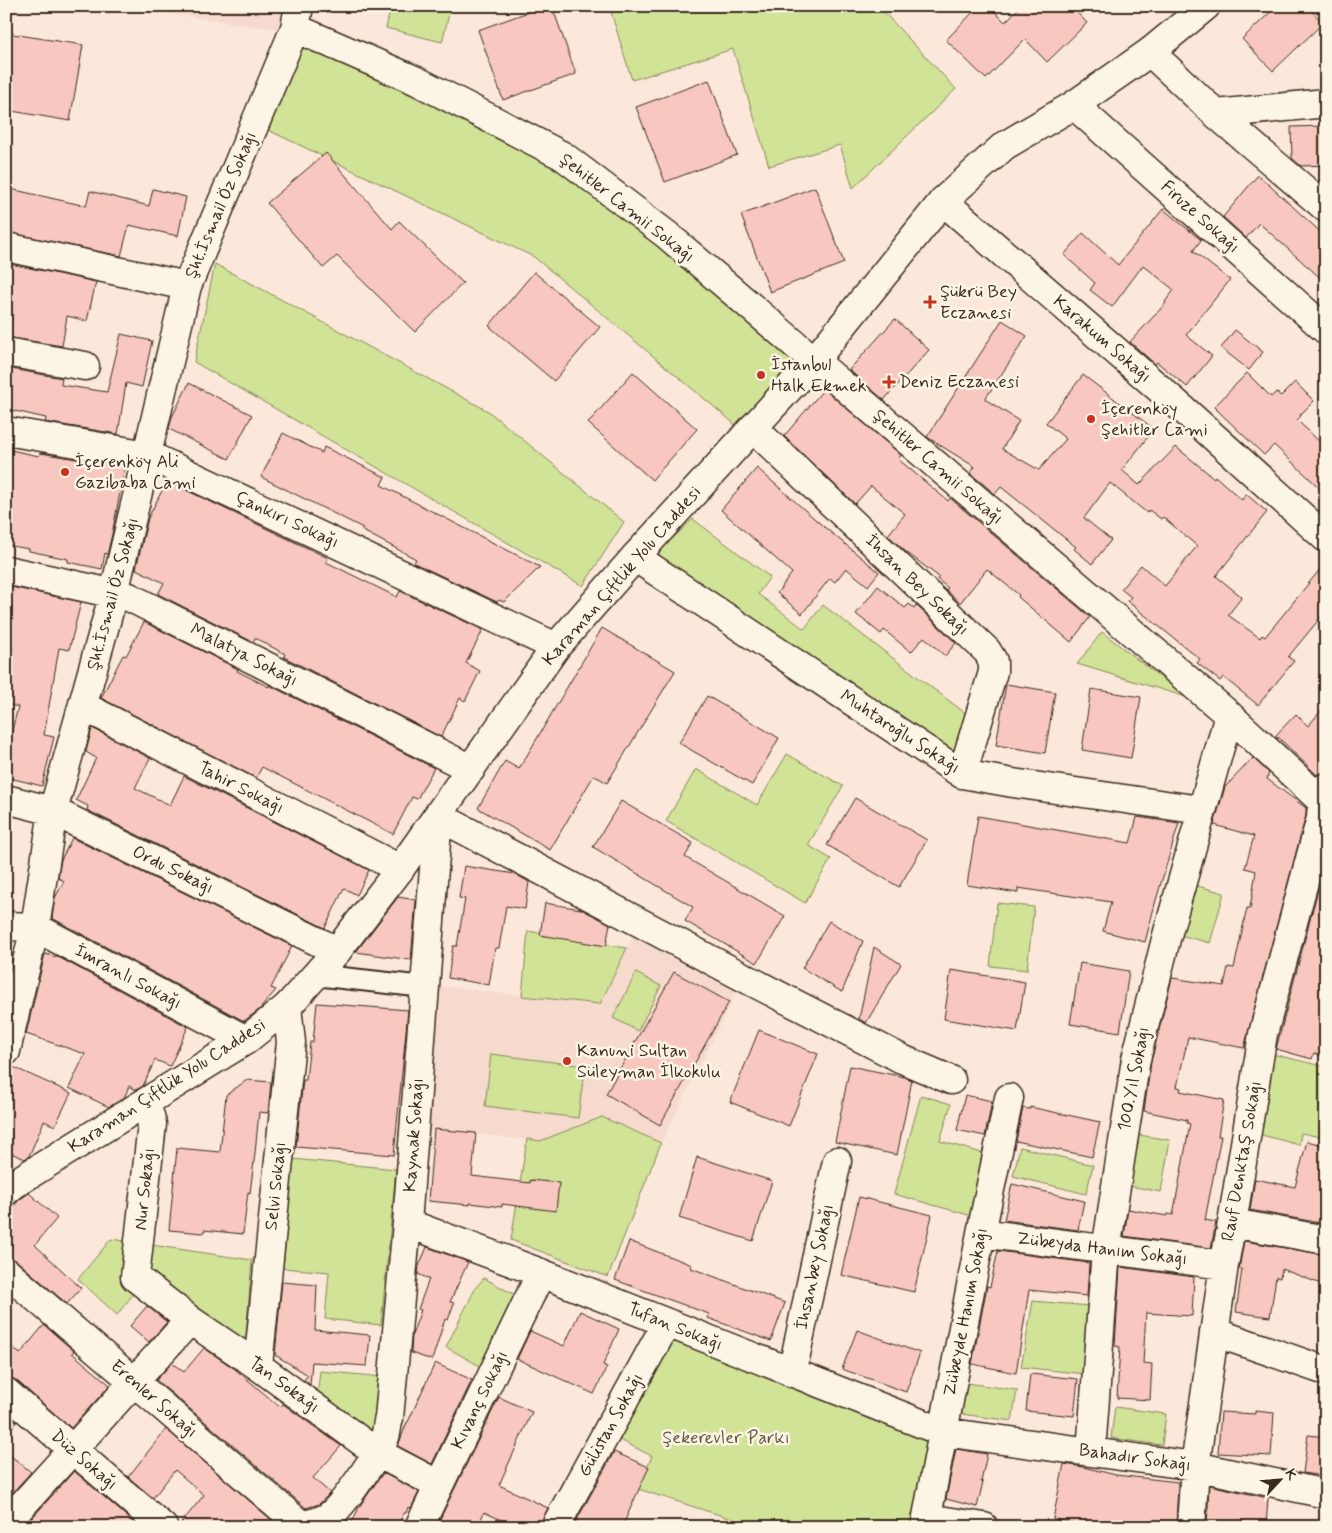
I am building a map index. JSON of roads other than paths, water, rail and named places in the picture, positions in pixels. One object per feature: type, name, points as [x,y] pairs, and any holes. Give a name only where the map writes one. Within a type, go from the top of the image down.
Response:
[{"type":"street","name":"Karaman Çiftlik Yolu Caddesi","points":[[6,1191],[17,1182],[246,1040],[287,1007],[337,952],[400,869],[556,647],[635,557],[814,361],[943,201],[1004,146],[1074,105],[1150,52],[1206,6]]},
{"type":"street","name":"Şht.İsmail Öz Sokağı","points":[[7,1045],[35,927],[53,810],[114,593],[187,286],[297,17]]},
{"type":"street","name":"Şehitler Camii Sokağı","points":[[297,17],[563,156],[666,235],[1324,798]]},
{"type":"street","points":[[1150,52],[1216,114],[1326,208]]},
{"type":"street","points":[[1216,114],[1326,103]]},
{"type":"street","name":"Firuze Sokağı","points":[[1074,105],[1326,330]]},
{"type":"street","name":"Karakum Sokağı","points":[[943,201],[1184,410],[1326,538]]},
{"type":"street","points":[[6,247],[187,286]]},
{"type":"street","points":[[6,352],[85,366]]},
{"type":"street","name":"İhsan Bey Sokağı","points":[[753,428],[987,651],[993,661],[993,672],[962,774]]},
{"type":"street","name":"Çankırı Sokağı","points":[[6,431],[148,455],[556,647]]},
{"type":"street","name":"Muhtaroğlu Sokağı","points":[[635,557],[962,774],[1013,784],[1202,810]]},
{"type":"street","name":"Malatya Sokağı","points":[[6,570],[129,597],[471,769]]},
{"type":"street","name":"Tahir Sokağı","points":[[83,706],[400,869]]},
{"type":"street","name":"100.Yıl Sokağı","points":[[1091,1452],[1106,1250],[1136,1059],[1229,715]]},
{"type":"street","name":"Rauf Denktaş Sokağı","points":[[1191,1527],[1195,1466],[1214,1332],[1263,1034],[1321,818],[1324,798]]},
{"type":"street","name":"Ordu Sokağı","points":[[6,799],[53,810],[337,952]]},
{"type":"street","points":[[438,816],[747,979],[902,1058],[951,1080]]},
{"type":"street","name":"Kaynak Sokağı","points":[[301,1526],[314,1524],[328,1518],[340,1508],[376,1452],[384,1437],[389,1418],[407,1222],[438,816]]},
{"type":"street","name":"İmranlı Sokağı","points":[[6,926],[35,927],[246,1040]]},
{"type":"street","points":[[316,975],[425,987]]},
{"type":"street","name":"Selvi Sokağı","points":[[258,1366],[290,1042],[287,1007]]},
{"type":"street","name":"Zübeyde Hanım Sokağı","points":[[926,1522],[981,1234],[1010,1098]]},
{"type":"street","name":"Nur Sokağı","points":[[135,1277],[152,1124],[150,1116],[140,1106]]},
{"type":"street","name":"İhsanbey Sokağı","points":[[792,1373],[837,1161]]},
{"type":"street","name":"Tufan Sokağı","points":[[407,1222],[943,1432]]},
{"type":"street","points":[[1232,1223],[1326,1240]]},
{"type":"street","name":"Zübeyda Hanım Sokağı","points":[[981,1234],[1224,1265]]},
{"type":"street","name":"Erenler Sokağı","points":[[6,1272],[301,1526]]},
{"type":"street","name":"Kıvanç Sokağı","points":[[419,1527],[541,1273]]},
{"type":"street","name":"Tan Sokağı","points":[[135,1277],[190,1320],[258,1366],[376,1452],[439,1485]]},
{"type":"street","points":[[16,1516],[190,1320]]},
{"type":"street","name":"Gülistan Sokağı","points":[[555,1527],[666,1324]]},
{"type":"street","points":[[1214,1332],[1326,1371]]},
{"type":"street","name":"Düz Sokağı","points":[[6,1392],[163,1527]]},
{"type":"street","name":"Bahadır Sokağı","points":[[943,1432],[1195,1466],[1326,1494]]},
{"type":"street","points":[[926,1522],[984,1527]]},
{"type":"place","name":"Şükrü Bey Eczanesi","points":[[930,302]]},
{"type":"place","name":"İstanbul Halk Ekmek","points":[[761,375]]},
{"type":"place","name":"Deniz Eczanesi","points":[[889,382]]},
{"type":"place","name":"İçerenköy Şehitler Cami","points":[[1091,419]]},
{"type":"place","name":"İçerenköy Ali Gazibaba Cami","points":[[65,472]]},
{"type":"place","name":"Kanuni Sultan Süleyman İlkokulu","points":[[567,1061]]},
{"type":"park label","name":"Şekerevler Parkı","points":[[726,1438]]}]
